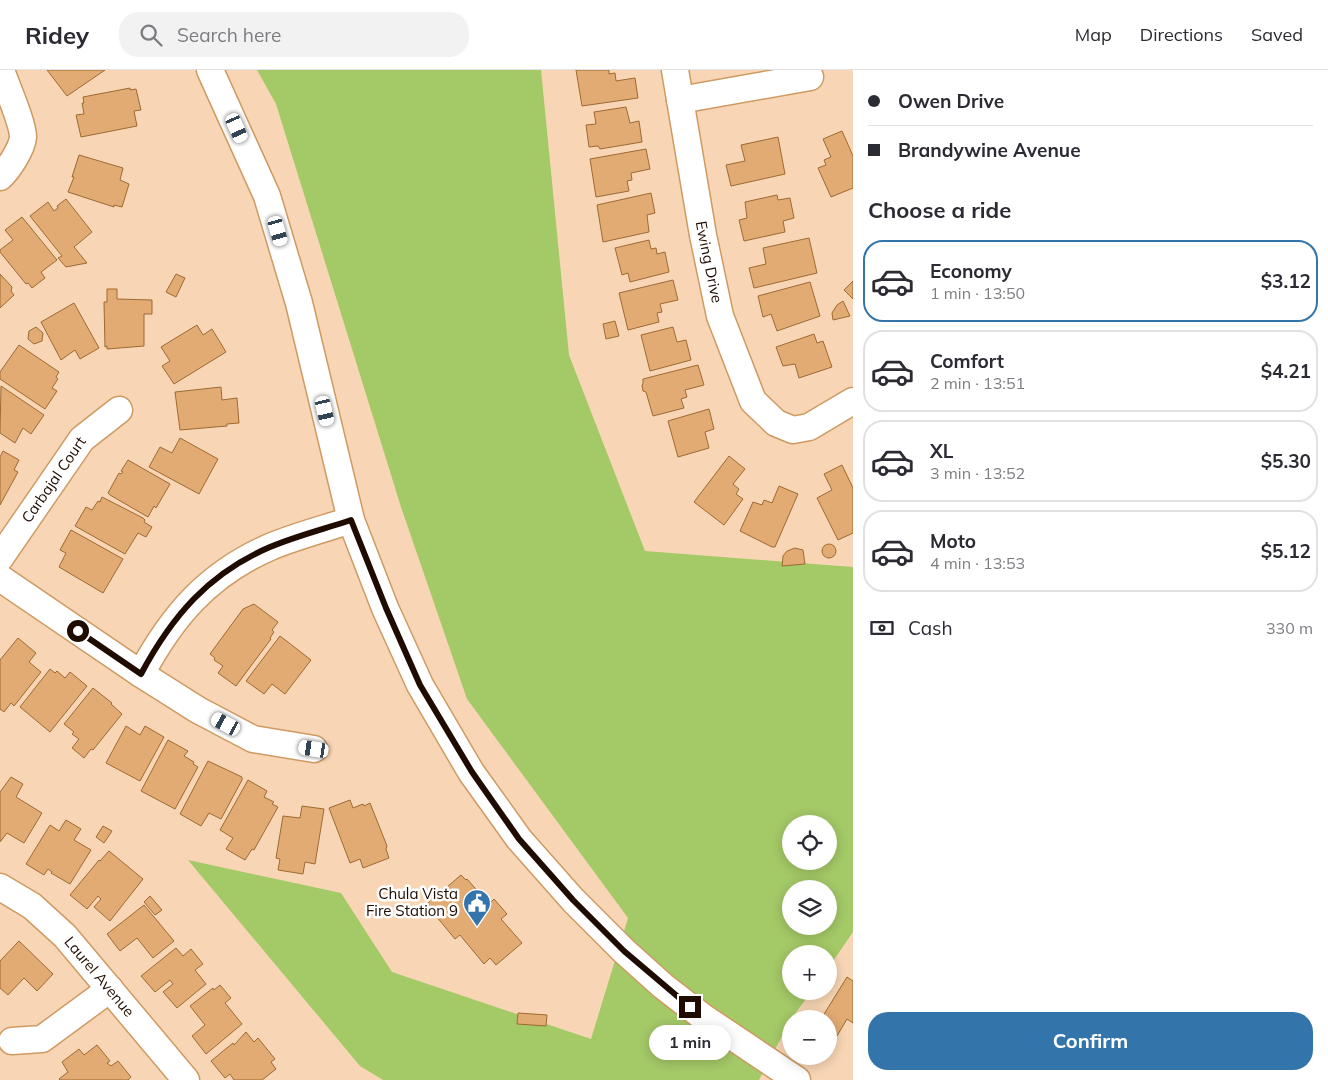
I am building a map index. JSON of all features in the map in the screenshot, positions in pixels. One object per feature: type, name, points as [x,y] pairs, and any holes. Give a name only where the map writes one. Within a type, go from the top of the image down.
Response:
[{"type":"street","points":[[0,177],[7,171],[23,138],[21,126],[1,70]]},
{"type":"street","points":[[210,70],[267,196],[299,303],[351,520],[386,608],[420,685],[472,772],[519,839],[573,900],[624,951],[663,986],[703,1017],[797,1080]]},
{"type":"street","name":"Ewing Drive","points":[[675,70],[703,235],[720,316],[753,401],[776,423],[793,430],[809,427],[853,401]]},
{"type":"street","points":[[680,100],[810,77]]},
{"type":"street","name":"Carbajal Court","points":[[0,558],[82,440],[119,410]]},
{"type":"street","points":[[141,674],[168,628],[197,595],[214,580],[270,547],[351,520]]},
{"type":"street","points":[[0,578],[141,674],[198,710],[253,739],[314,749]]},
{"type":"street","name":"Laurel Avenue","points":[[0,887],[32,906],[66,936],[186,1080]]},
{"type":"street","points":[[12,1041],[42,1039],[110,989]]},
{"type":"green space","points":[[257,70],[541,70],[569,355],[645,551],[853,567],[853,932],[837,955],[837,945],[782,945],[782,1000],[805,1000],[798,1010],[782,1010],[782,1036],[759,1080],[383,1080],[360,1066],[188,860],[341,893],[392,972],[591,1039],[628,918],[467,699],[401,507],[276,104]]},
{"type":"building","points":[[47,70],[105,70],[67,96]]},
{"type":"building","points":[[576,70],[609,70],[609,74],[615,73],[616,81],[635,78],[638,98],[582,106]]},
{"type":"building","points":[[130,88],[130,90],[136,89],[141,110],[134,111],[137,126],[81,137],[76,115],[84,114],[83,97]]},
{"type":"building","points":[[626,107],[630,123],[639,121],[642,142],[600,149],[598,146],[589,147],[586,125],[596,124],[594,112]]},
{"type":"building","points":[[842,131],[853,156],[853,188],[831,197],[818,168],[826,165],[824,160],[831,157],[823,139]]},
{"type":"building","points":[[778,137],[785,174],[731,186],[726,165],[745,161],[741,145]]},
{"type":"building","points":[[646,149],[650,169],[631,173],[632,180],[627,181],[629,191],[596,197],[590,159]]},
{"type":"building","points":[[79,155],[123,168],[120,180],[129,184],[122,207],[114,205],[114,207],[68,192]]},
{"type":"building","points":[[651,193],[655,213],[647,215],[649,232],[603,242],[597,205]]},
{"type":"building","points":[[777,195],[778,200],[790,198],[794,218],[783,221],[785,232],[744,241],[739,220],[747,218],[745,202]]},
{"type":"building","points":[[66,199],[92,232],[74,247],[87,263],[66,267],[58,258],[62,256],[30,216],[48,202],[54,211]]},
{"type":"building","points":[[22,217],[57,260],[41,272],[45,278],[32,288],[28,283],[26,284],[0,252],[13,240],[5,230]]},
{"type":"building","points":[[809,238],[817,273],[754,288],[749,268],[766,264],[763,248]]},
{"type":"building","points":[[649,240],[651,249],[656,248],[657,254],[665,252],[669,272],[630,282],[628,273],[622,275],[615,248]]},
{"type":"building","points":[[0,274],[12,287],[11,291],[14,295],[0,308]]},
{"type":"building","points":[[176,274],[185,278],[176,297],[166,292]]},
{"type":"building","points":[[673,280],[678,300],[660,304],[662,312],[657,313],[659,322],[628,330],[619,293]]},
{"type":"building","points":[[853,281],[853,299],[844,290]]},
{"type":"building","points":[[810,282],[820,316],[777,331],[771,314],[763,317],[758,296]]},
{"type":"building","points":[[107,289],[117,289],[117,299],[152,300],[152,314],[144,314],[144,346],[107,349],[107,346],[105,347],[104,302],[107,302]]},
{"type":"building","points":[[843,301],[850,316],[833,320],[832,313],[837,305]]},
{"type":"building","points":[[74,303],[99,348],[80,359],[75,350],[61,360],[41,322]]},
{"type":"building","points":[[615,321],[619,336],[606,339],[603,324]]},
{"type":"building","points":[[197,325],[203,335],[212,329],[226,352],[174,384],[162,366],[170,361],[161,347]]},
{"type":"building","points":[[36,327],[43,333],[42,341],[34,344],[28,339],[29,331]]},
{"type":"building","points":[[673,327],[677,342],[686,340],[691,360],[650,371],[641,335]]},
{"type":"building","points":[[814,334],[817,343],[823,341],[832,367],[799,378],[795,364],[783,366],[776,347]]},
{"type":"building","points":[[19,345],[59,372],[56,377],[58,379],[52,388],[57,391],[45,409],[0,379],[0,372]]},
{"type":"building","points":[[698,365],[704,385],[685,390],[687,397],[681,399],[684,408],[653,416],[646,392],[643,391],[643,379]]},
{"type":"building","points":[[1,386],[44,415],[31,434],[23,428],[15,443],[0,433]]},
{"type":"building","points":[[221,387],[222,400],[237,398],[239,423],[227,424],[227,426],[180,430],[175,392]]},
{"type":"building","points":[[709,409],[714,429],[705,432],[709,448],[678,457],[668,421]]},
{"type":"building","points":[[180,438],[218,459],[199,494],[149,467],[160,447],[172,453]]},
{"type":"building","points":[[3,451],[19,460],[14,470],[18,472],[0,505],[0,457]]},
{"type":"building","points":[[729,456],[745,469],[733,484],[739,489],[736,494],[743,499],[724,525],[694,502]]},
{"type":"building","points":[[128,460],[170,484],[156,508],[154,506],[148,517],[108,493],[119,473],[123,472],[121,471]]},
{"type":"building","points":[[842,465],[853,488],[853,533],[838,540],[817,498],[832,490],[824,474]]},
{"type":"building","points":[[779,486],[798,494],[775,547],[772,547],[740,531],[753,502],[762,505],[764,500],[772,503]]},
{"type":"building","points":[[102,497],[143,518],[144,522],[152,527],[146,537],[138,533],[125,554],[75,526],[86,507],[92,510]]},
{"type":"building","points":[[71,530],[123,559],[103,593],[59,567],[66,553],[60,550]]},
{"type":"building","points":[[826,544],[832,544],[836,551],[832,558],[826,558],[822,554],[822,548]]},
{"type":"building","points":[[795,548],[803,550],[805,564],[782,566],[783,556],[787,551]]},
{"type":"building","points":[[254,604],[278,622],[272,630],[274,632],[271,639],[236,686],[218,673],[223,666],[214,660],[215,658],[210,654],[243,609]]},
{"type":"building","points":[[280,636],[311,660],[285,694],[272,684],[264,694],[246,681]]},
{"type":"building","points":[[18,638],[36,653],[29,662],[41,672],[14,706],[11,703],[4,712],[0,709],[0,660]]},
{"type":"building","points":[[50,669],[55,673],[57,671],[65,678],[70,672],[87,686],[50,732],[20,707]]},
{"type":"building","points":[[93,688],[112,703],[122,714],[93,750],[91,749],[84,758],[72,748],[79,739],[64,724]]},
{"type":"building","points":[[126,726],[140,735],[145,726],[164,737],[140,781],[106,763]]},
{"type":"building","points":[[168,740],[188,751],[184,756],[198,767],[175,809],[141,791]]},
{"type":"building","points":[[208,761],[242,777],[242,780],[221,819],[209,813],[201,826],[180,814]]},
{"type":"building","points":[[11,777],[23,784],[16,797],[42,813],[24,843],[7,833],[0,842],[0,792]]},
{"type":"building","points":[[248,780],[267,791],[264,797],[274,802],[272,804],[278,807],[254,850],[252,849],[245,860],[226,849],[233,838],[220,830]]},
{"type":"building","points":[[350,800],[353,808],[370,803],[387,846],[389,858],[363,868],[360,859],[350,863],[329,808]]},
{"type":"building","points":[[302,806],[324,809],[315,864],[305,862],[303,874],[278,870],[280,859],[276,858],[283,816],[300,818]]},
{"type":"building","points":[[66,820],[81,829],[74,840],[91,850],[70,884],[51,873],[48,869],[44,875],[26,864],[50,825],[59,831]]},
{"type":"building","points":[[103,826],[112,831],[104,843],[96,837]]},
{"type":"building","points":[[109,851],[143,879],[110,921],[94,907],[101,899],[98,896],[87,909],[70,895],[99,860]]},
{"type":"building","name":"Chula Vista Fire Station 9","points":[[461,875],[467,879],[489,904],[494,899],[507,914],[501,919],[522,943],[496,965],[490,958],[484,964],[460,935],[455,939],[431,910],[428,903],[430,901],[426,896],[436,888],[440,893]]},
{"type":"building","points":[[150,896],[162,910],[155,915],[144,902]]},
{"type":"building","points":[[144,905],[174,941],[153,958],[137,938],[120,951],[107,934]]},
{"type":"building","points":[[19,941],[53,974],[37,991],[24,978],[8,995],[0,988],[0,961]]},
{"type":"building","points":[[176,948],[183,956],[191,949],[203,964],[195,970],[206,984],[177,1008],[163,992],[173,984],[170,980],[155,992],[141,976]]},
{"type":"building","points":[[847,977],[853,981],[853,1023],[847,1019],[837,1036],[837,1010],[827,1010],[833,1000],[837,1000],[837,993]]},
{"type":"building","points":[[220,985],[231,998],[225,1003],[242,1024],[206,1054],[192,1036],[205,1025],[190,1006],[213,988],[214,990]]},
{"type":"building","points":[[518,1013],[547,1015],[546,1026],[517,1024]]},
{"type":"building","points":[[246,1032],[254,1042],[258,1038],[275,1059],[271,1062],[276,1069],[262,1080],[234,1080],[230,1074],[225,1078],[211,1061],[233,1043],[234,1045]]},
{"type":"building","points":[[97,1045],[110,1061],[107,1063],[111,1066],[118,1061],[131,1077],[128,1080],[59,1079],[68,1072],[62,1062],[79,1049],[84,1055]]},
{"type":"place","name":"Chula Vista Fire Station 9","points":[[477,927]]},
{"type":"route","points":[[78,631],[141,674],[155,647],[168,628],[197,595],[214,580],[232,567],[270,547],[351,520],[386,608],[420,685],[472,772],[519,839],[573,900],[624,951],[690,1007]]}]
